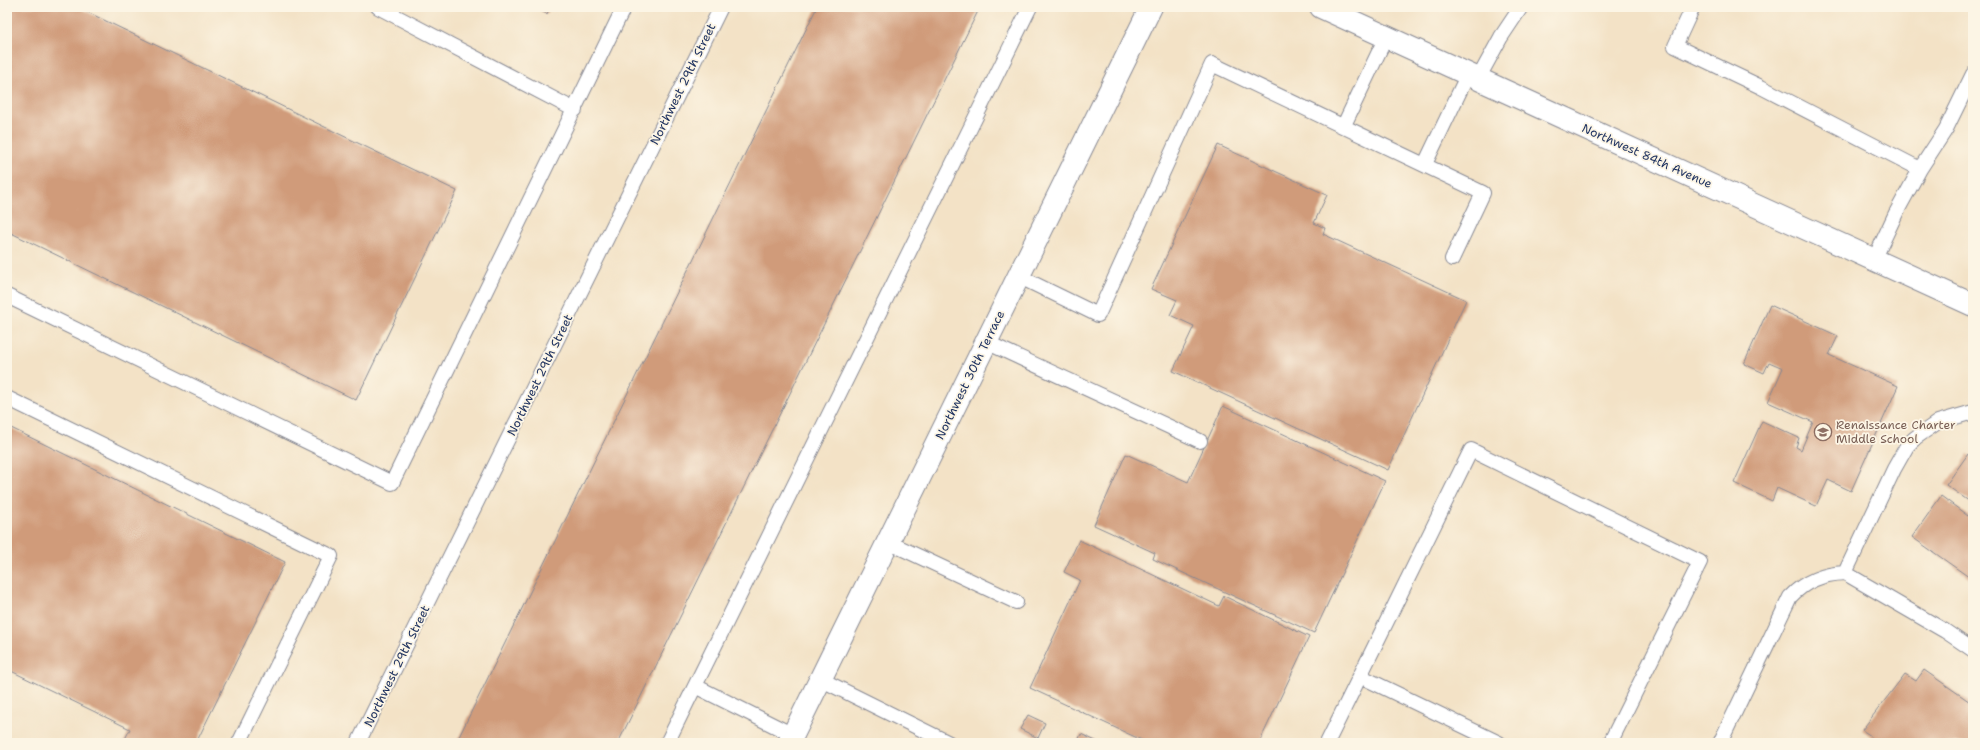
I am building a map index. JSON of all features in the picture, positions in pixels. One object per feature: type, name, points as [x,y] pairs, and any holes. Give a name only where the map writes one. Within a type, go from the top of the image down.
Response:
[{"type":"street","name":"Northwest 30th Terrace","points":[[791,739],[1151,7]]},
{"type":"street","name":"Northwest 84th Avenue","points":[[1321,7],[1973,305]]},
{"type":"lane","points":[[378,7],[575,110]]},
{"type":"lane","points":[[7,296],[392,482],[624,7]]},
{"type":"lane","name":"Northwest 29th Street","points":[[358,743],[721,7]]},
{"type":"lane","points":[[667,743],[1030,7]]},
{"type":"lane","points":[[1425,164],[1473,77],[1521,7]]},
{"type":"lane","points":[[1694,7],[1675,46],[1761,87],[1920,169]]},
{"type":"lane","points":[[1344,125],[1386,37]]},
{"type":"lane","points":[[1018,276],[1098,315],[1212,64],[1344,125],[1483,193],[1452,259]]},
{"type":"lane","points":[[1874,260],[1896,213],[1920,169],[1946,129],[1973,74]]},
{"type":"lane","points":[[986,342],[1200,441]]},
{"type":"lane","points":[[7,398],[332,556],[239,743]]},
{"type":"lane","points":[[1845,574],[1894,469],[1907,446],[1915,438],[1938,422],[1973,412]]},
{"type":"lane","points":[[1327,743],[1471,450],[1700,562],[1610,743]]},
{"type":"lane","points":[[888,542],[1016,602]]},
{"type":"lane","points":[[1720,743],[1790,597],[1799,587],[1809,581],[1831,574],[1845,574],[1945,631],[1973,650]]},
{"type":"lane","points":[[1360,676],[1499,743]]},
{"type":"lane","points":[[820,679],[949,743]]},
{"type":"lane","points":[[695,686],[791,739]]},
{"type":"building","points":[[7,7],[77,7],[457,191],[356,400],[7,231]]},
{"type":"building","points":[[533,7],[550,7],[547,14]]},
{"type":"building","points":[[817,7],[980,7],[618,743],[456,743]]},
{"type":"building","points":[[1218,145],[1327,195],[1314,223],[1325,228],[1323,234],[1466,300],[1388,470],[1173,371],[1194,326],[1170,315],[1177,300],[1151,289]]},
{"type":"building","points":[[1770,305],[1838,336],[1829,355],[1898,386],[1851,491],[1828,480],[1816,506],[1777,488],[1772,501],[1734,483],[1762,421],[1799,438],[1796,447],[1801,450],[1813,422],[1768,402],[1783,368],[1769,362],[1764,373],[1744,364]]},
{"type":"building","points":[[1223,406],[1385,481],[1314,633],[1153,559],[1155,553],[1094,525],[1126,454],[1188,482]]},
{"type":"building","points":[[7,426],[285,562],[196,743],[123,743],[130,729],[7,669]]},
{"type":"building","points":[[1968,454],[1973,458],[1973,504],[1946,485]]},
{"type":"building","points":[[1941,496],[1968,516],[1973,509],[1973,580],[1912,537]]},
{"type":"building","points":[[1079,540],[1219,606],[1224,596],[1309,637],[1259,743],[1148,743],[1030,688],[1080,580],[1064,572]]},
{"type":"building","points":[[1924,670],[1973,704],[1973,743],[1867,743],[1871,736],[1862,730],[1905,674],[1916,681]]},
{"type":"building","points":[[1028,715],[1045,723],[1038,738],[1020,729]]},
{"type":"building","points":[[1081,734],[1100,743],[1077,743]]},
{"type":"place","name":"Renaissance Charter Middle School","points":[[1823,432]]}]
